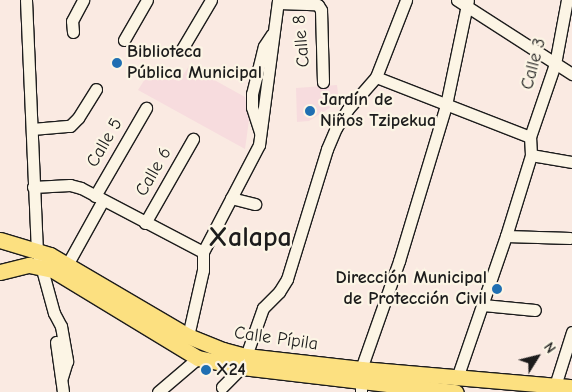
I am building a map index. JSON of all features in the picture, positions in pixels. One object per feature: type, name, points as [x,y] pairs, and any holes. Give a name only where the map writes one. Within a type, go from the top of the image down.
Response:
[{"type":"main road","name":"Calle Pípila","points":[[0,240],[39,259],[53,270],[198,358],[244,361],[361,381],[554,389],[572,387]]},
{"type":"main road","name":"Calle Pípila","points":[[39,259],[50,255],[202,344],[244,361]]},
{"type":"main road","points":[[0,272],[29,265],[39,259]]},
{"type":"street","points":[[26,0],[33,187],[39,259],[54,313],[62,376],[62,392]]},
{"type":"street","points":[[73,32],[72,21],[83,0]]},
{"type":"street","points":[[124,40],[147,0]]},
{"type":"street","points":[[182,49],[211,0]]},
{"type":"street","points":[[222,387],[244,361],[263,308],[279,292],[287,279],[327,149],[336,128],[348,109],[376,77],[406,0]]},
{"type":"street","name":"Calle 3","points":[[530,137],[555,64],[565,0]]},
{"type":"street","points":[[188,336],[203,270],[202,252],[255,157],[261,135],[252,107],[252,94],[264,46],[272,34],[278,2]]},
{"type":"street","name":"Calle 8","points":[[278,2],[314,4],[321,10],[323,82]]},
{"type":"street","points":[[361,381],[446,105],[464,2],[572,74]]},
{"type":"street","points":[[376,77],[530,137],[531,154],[506,236],[456,385]]},
{"type":"street","points":[[32,129],[70,126],[78,118],[96,89]]},
{"type":"street","name":"Calle 5","points":[[68,264],[99,198],[146,108]]},
{"type":"street","name":"Calle 6","points":[[145,223],[193,139]]},
{"type":"street","points":[[531,154],[572,162]]},
{"type":"street","points":[[33,187],[70,185],[99,198],[202,252]]},
{"type":"street","points":[[231,198],[255,204]]},
{"type":"street","points":[[506,236],[570,238]]},
{"type":"street","points":[[483,305],[535,310]]},
{"type":"street","points":[[554,389],[572,332]]},
{"type":"street","points":[[158,392],[198,358]]},
{"type":"shaded area","points":[[189,66],[245,97],[249,120],[245,149],[138,90],[152,68],[179,81]]},
{"type":"shaded area","name":"Jardín de Niños Tzipekua","points":[[337,85],[339,102],[309,121],[297,122],[296,88]]},
{"type":"place","name":"Biblioteca Pública Municipal","points":[[117,63]]},
{"type":"place","name":"Jardín de Niños Tzipekua","points":[[310,111]]},
{"type":"place","name":"Dirección Municipal de Protección Civil","points":[[497,289]]},
{"type":"place","name":"X24","points":[[206,370]]},
{"type":"district","name":"Xalapa","points":[[250,237]]}]
